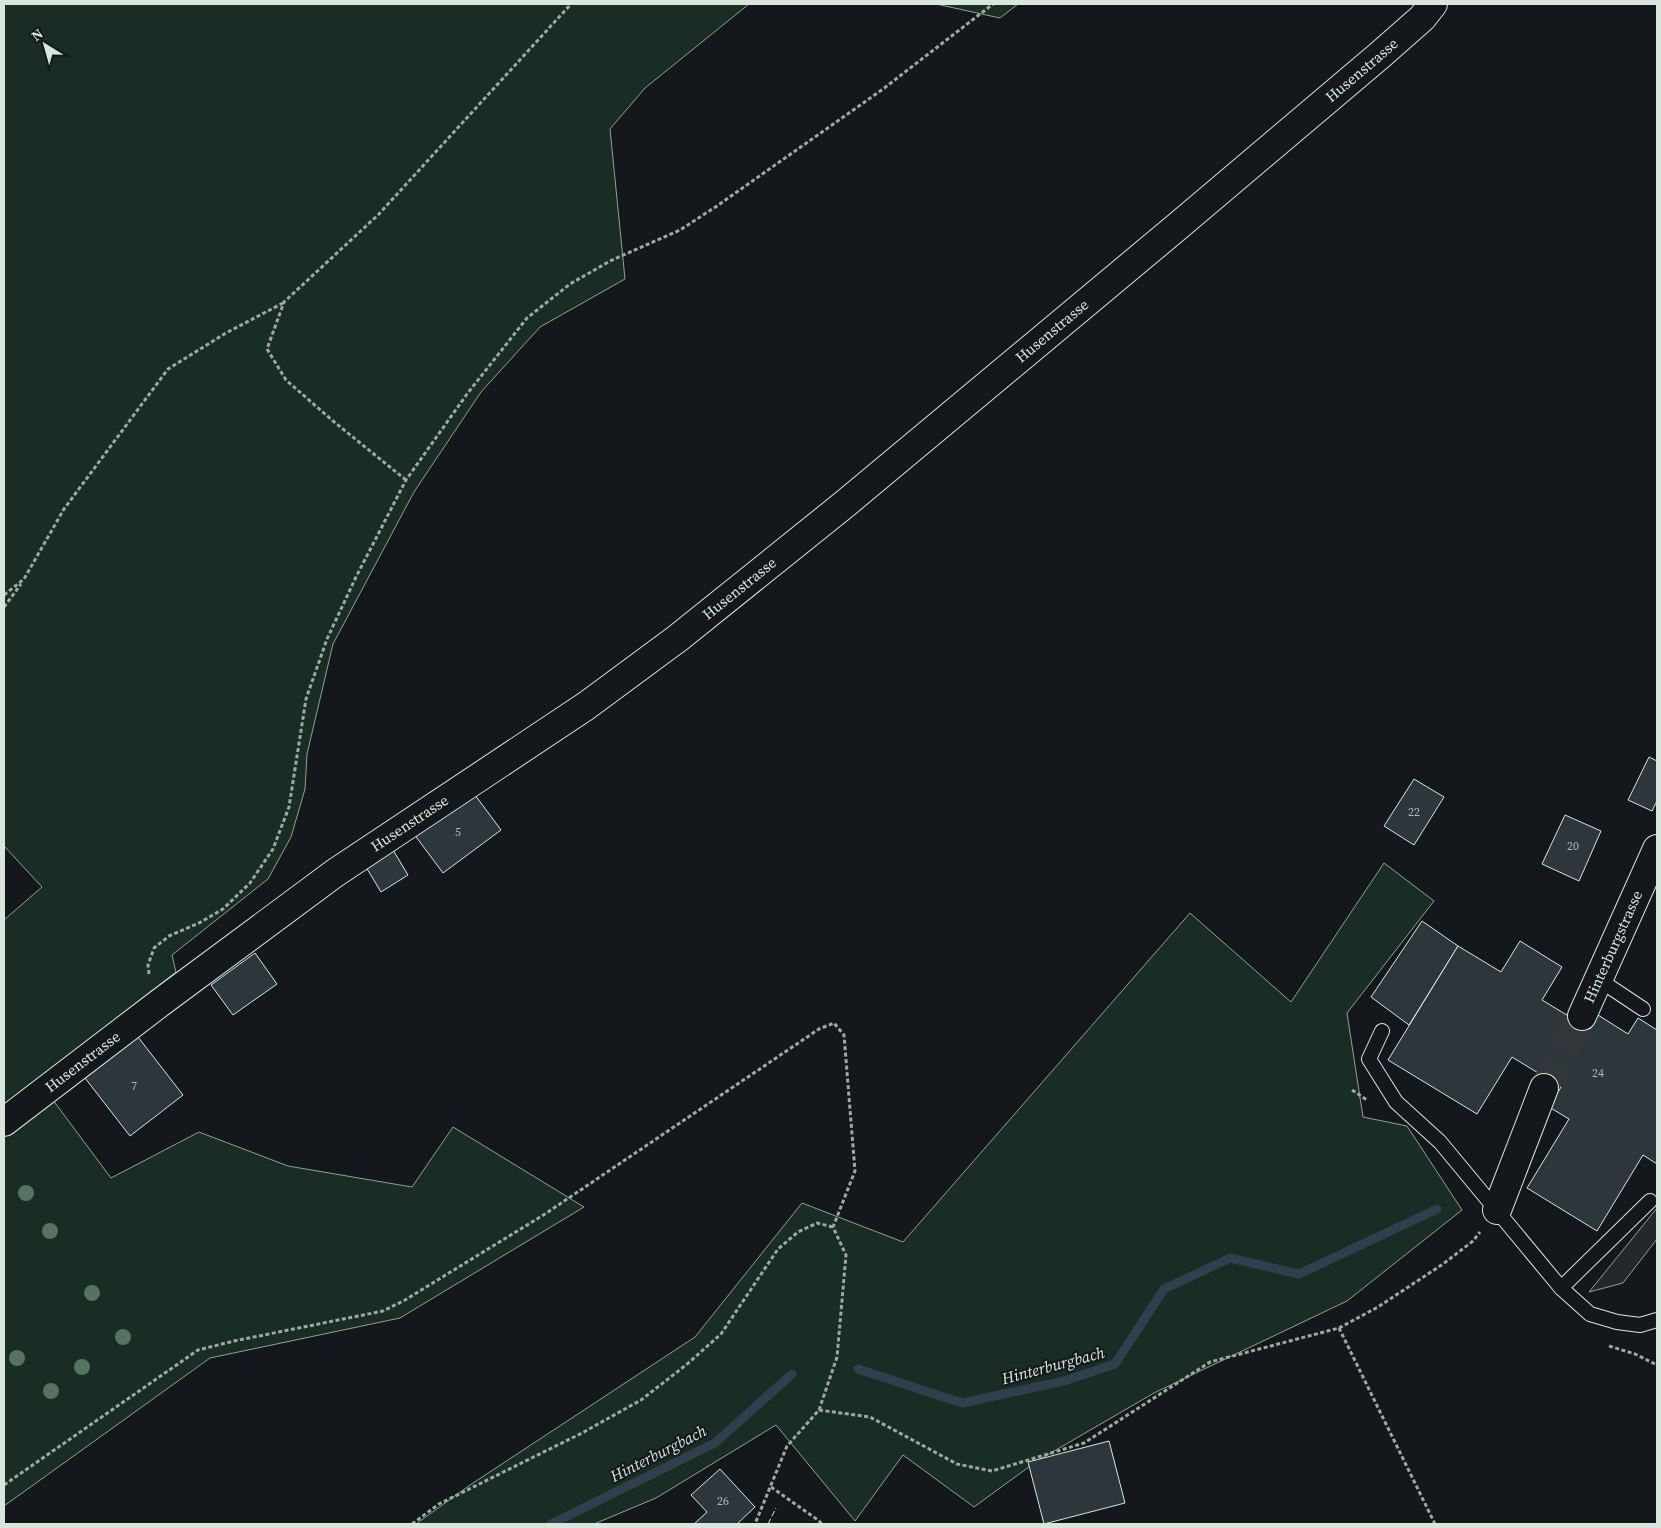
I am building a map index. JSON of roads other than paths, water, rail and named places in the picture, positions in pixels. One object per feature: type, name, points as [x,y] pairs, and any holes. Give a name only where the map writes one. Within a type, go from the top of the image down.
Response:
[{"type":"street","name":"Husenstrasse","points":[[4,1122],[335,872],[586,706],[678,638],[846,503],[1178,226],[1380,55],[1422,18],[1433,4]]},
{"type":"street","name":"Hinterburgstrasse","points":[[1582,1016],[1657,849]]},
{"type":"street","points":[[1497,1210],[1544,1088]]},
{"type":"lane","points":[[1598,979],[1642,1010]]},
{"type":"lane","points":[[1382,1031],[1370,1059],[1396,1102],[1440,1142],[1561,1288],[1590,1314],[1617,1322],[1640,1324],[1657,1320]]},
{"type":"lane","points":[[1561,1288],[1650,1201]]},
{"type":"waterway","name":"Hinterburgbach","points":[[858,1369],[962,1403],[1064,1381],[1115,1364],[1164,1289],[1230,1258],[1299,1274],[1437,1209]]},
{"type":"waterway","name":"Hinterburgbach","points":[[551,1524],[715,1443],[792,1374]]},
{"type":"tunnel","points":[[1544,1088],[1582,1016]]}]
